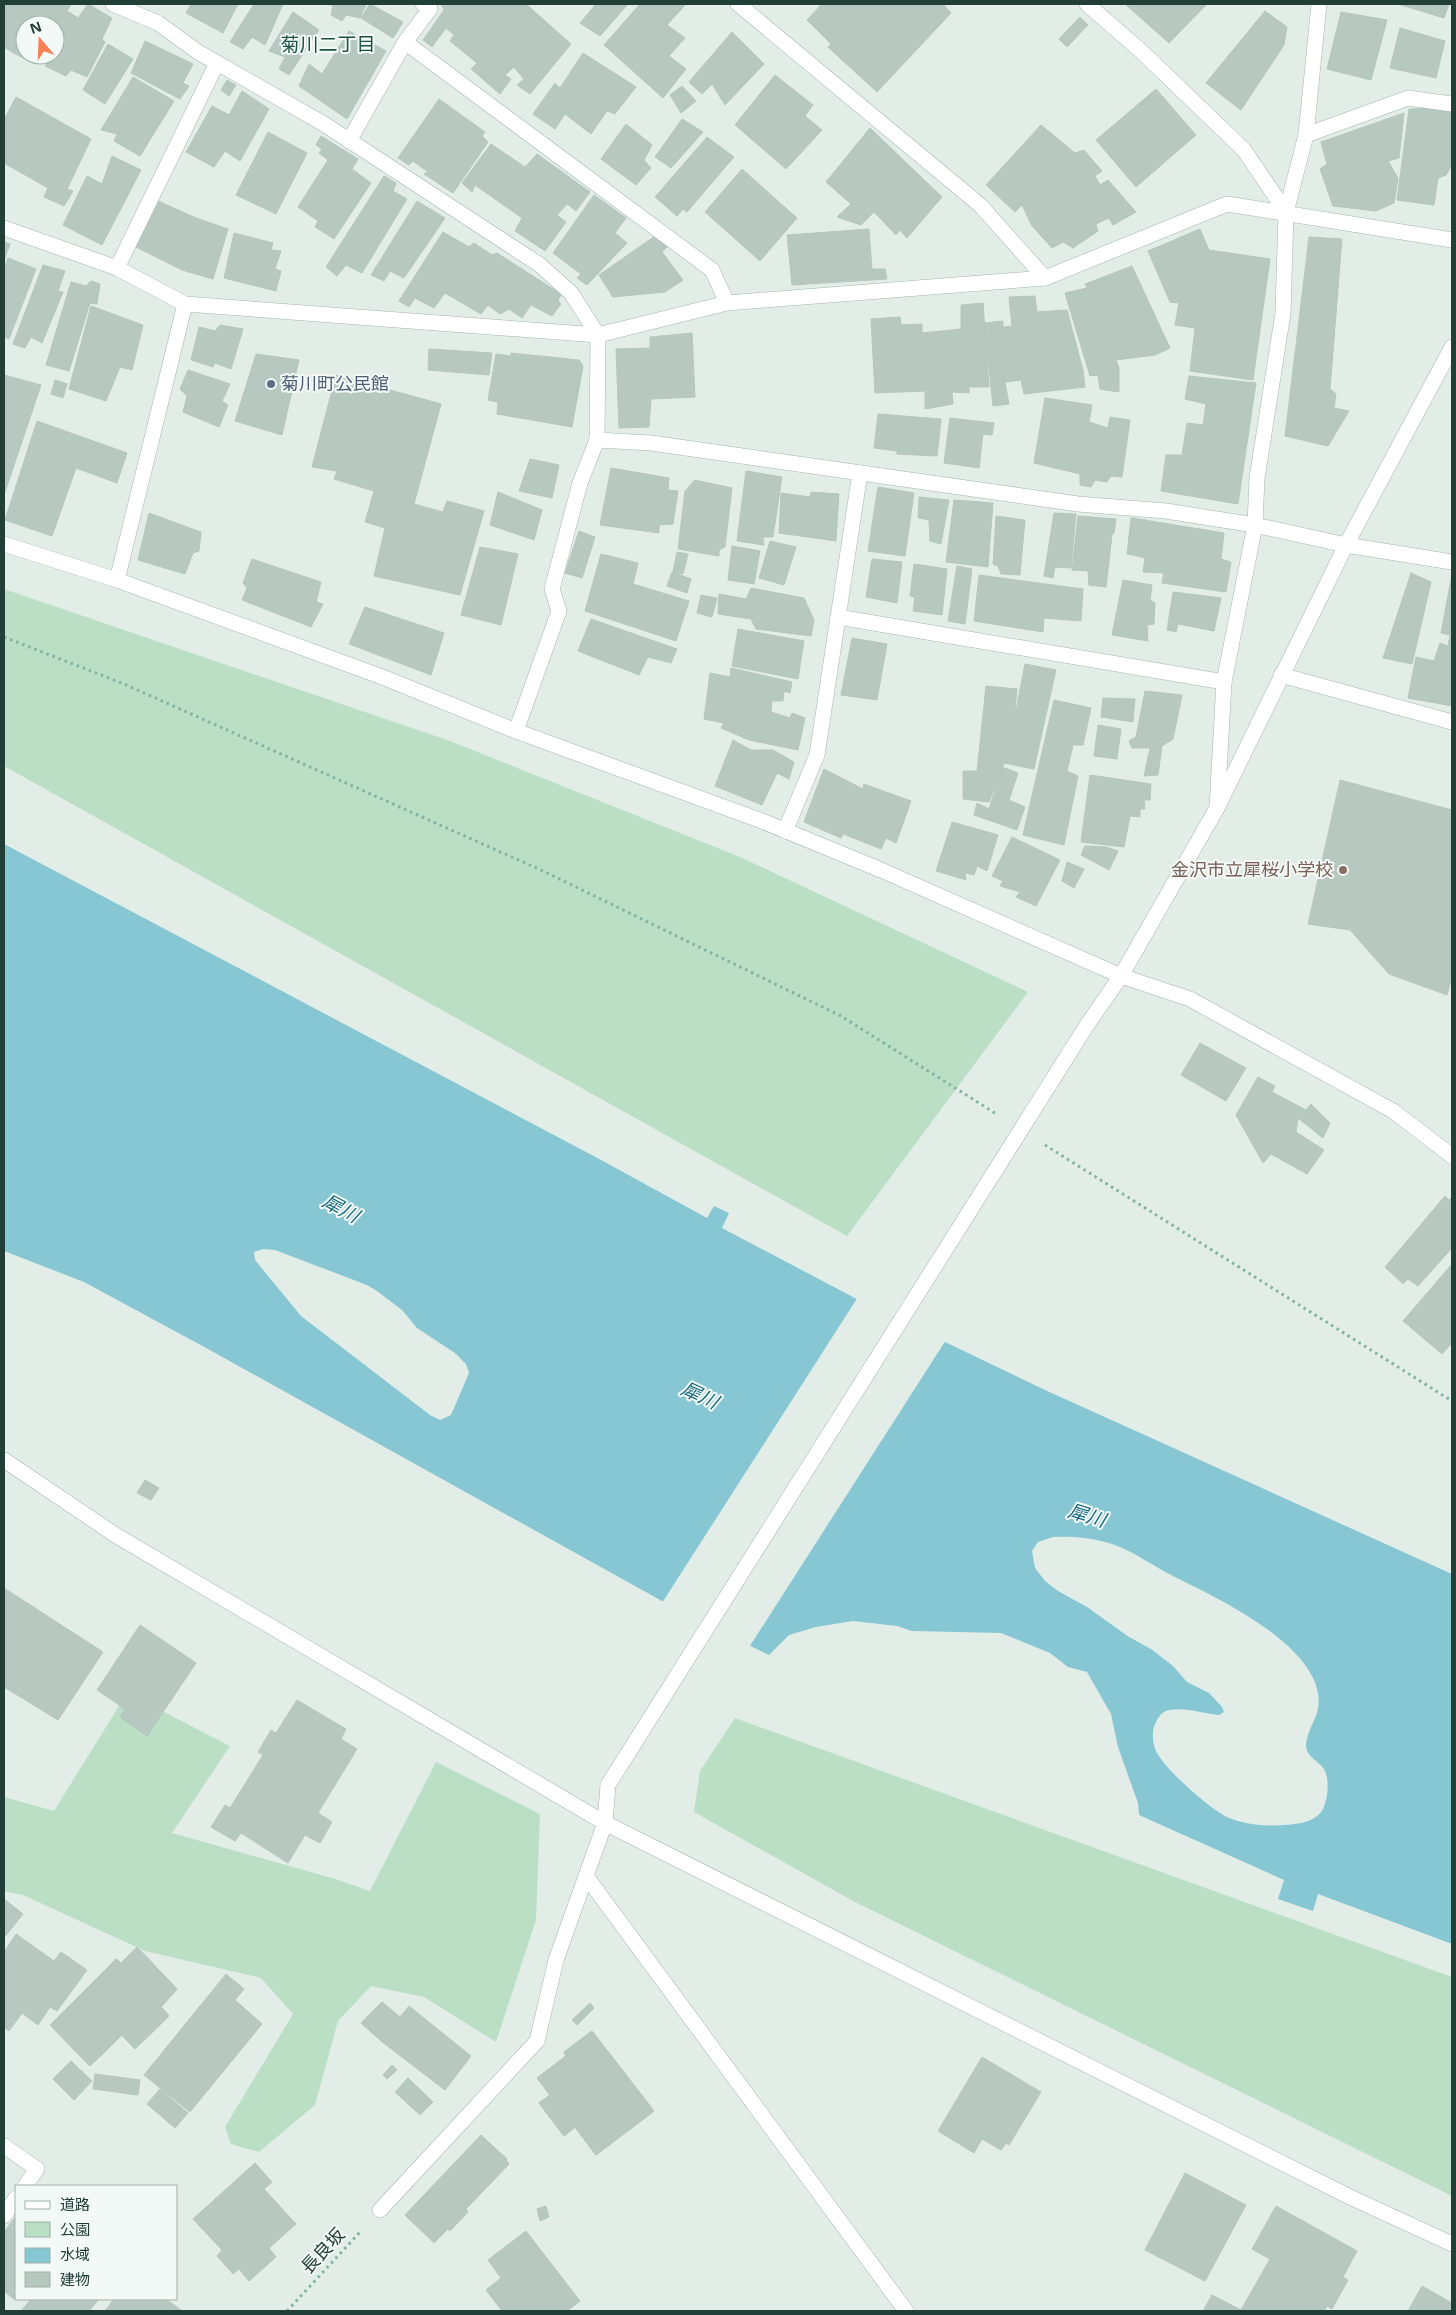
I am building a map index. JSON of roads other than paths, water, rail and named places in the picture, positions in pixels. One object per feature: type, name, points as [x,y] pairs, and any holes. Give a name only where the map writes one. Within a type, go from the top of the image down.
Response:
[{"type":"street","points":[[115,4],[158,23],[217,62],[324,124],[540,265],[571,293],[598,335],[597,440],[580,483],[552,589],[559,611],[516,731]]},
{"type":"street","points":[[349,141],[404,42],[430,9],[423,4]]},
{"type":"street","points":[[738,4],[980,205],[1045,278]]},
{"type":"street","points":[[1087,4],[1141,51],[1244,150],[1286,212]]},
{"type":"street","points":[[1217,808],[1224,682],[1255,525],[1257,478],[1283,313],[1286,212],[1306,135],[1318,4]]},
{"type":"street","points":[[404,42],[712,270],[727,303]]},
{"type":"street","points":[[117,268],[217,62]]},
{"type":"street","points":[[1306,135],[1408,98],[1452,104]]},
{"type":"street","points":[[4,228],[117,268],[185,304],[598,335],[727,303],[1045,278],[1227,204],[1452,240]]},
{"type":"street","points":[[118,580],[185,304]]},
{"type":"street","points":[[380,2210],[537,2040],[556,1960],[605,1822],[608,1785],[1087,1025],[1121,976],[1217,808],[1346,545],[1452,347]]},
{"type":"street","points":[[597,440],[651,443],[1078,504],[1166,511],[1255,525],[1346,545],[1452,562]]},
{"type":"street","points":[[785,831],[817,754],[860,473]]},
{"type":"street","points":[[4,544],[118,580],[385,678],[516,731],[785,831],[881,870],[1121,976],[1190,999],[1393,1111],[1452,1156]]},
{"type":"street","points":[[838,617],[1224,682]]},
{"type":"street","points":[[1281,675],[1452,722]]},
{"type":"street","points":[[4,1460],[117,1536],[605,1822],[1350,2197],[1452,2244]]},
{"type":"street","points":[[586,1876],[906,2311]]},
{"type":"street","points":[[4,2146],[37,2169],[26,2185]]},
{"type":"street","points":[[4,2216],[15,2200]]},
{"type":"water","name":"犀川","points":[[4,844],[707,1218],[714,1206],[729,1213],[722,1228],[870,1306],[1045,1390],[1452,1574],[1452,1944],[1318,1894],[1313,1911],[1278,1899],[1284,1880],[1139,1815],[1138,1803],[1118,1747],[1111,1714],[1087,1672],[1068,1667],[1050,1653],[1001,1633],[912,1631],[897,1626],[853,1621],[816,1627],[789,1635],[769,1655],[698,1621],[84,1282],[4,1251]],"holes":[[[263,1249],[275,1250],[367,1285],[402,1310],[417,1328],[455,1353],[466,1364],[469,1373],[451,1415],[440,1420],[430,1415],[301,1316],[255,1260],[254,1252]],[[1053,1537],[1090,1539],[1112,1544],[1128,1551],[1242,1612],[1290,1648],[1308,1668],[1317,1690],[1317,1713],[1306,1745],[1308,1753],[1322,1766],[1327,1778],[1326,1800],[1323,1809],[1318,1815],[1310,1820],[1294,1824],[1260,1825],[1235,1820],[1210,1806],[1162,1761],[1157,1753],[1153,1735],[1157,1719],[1161,1715],[1176,1709],[1219,1715],[1224,1712],[1222,1707],[1209,1693],[1187,1682],[1173,1666],[1151,1649],[1129,1637],[1087,1607],[1058,1591],[1045,1581],[1035,1568],[1032,1551],[1038,1542]]]},
{"type":"place","name":"菊川町公民館","points":[[271,384]]},
{"type":"place","name":"金沢市立犀桜小学校","points":[[1343,870]]},
{"type":"district","name":"菊川二丁目","points":[[328,44]]}]
